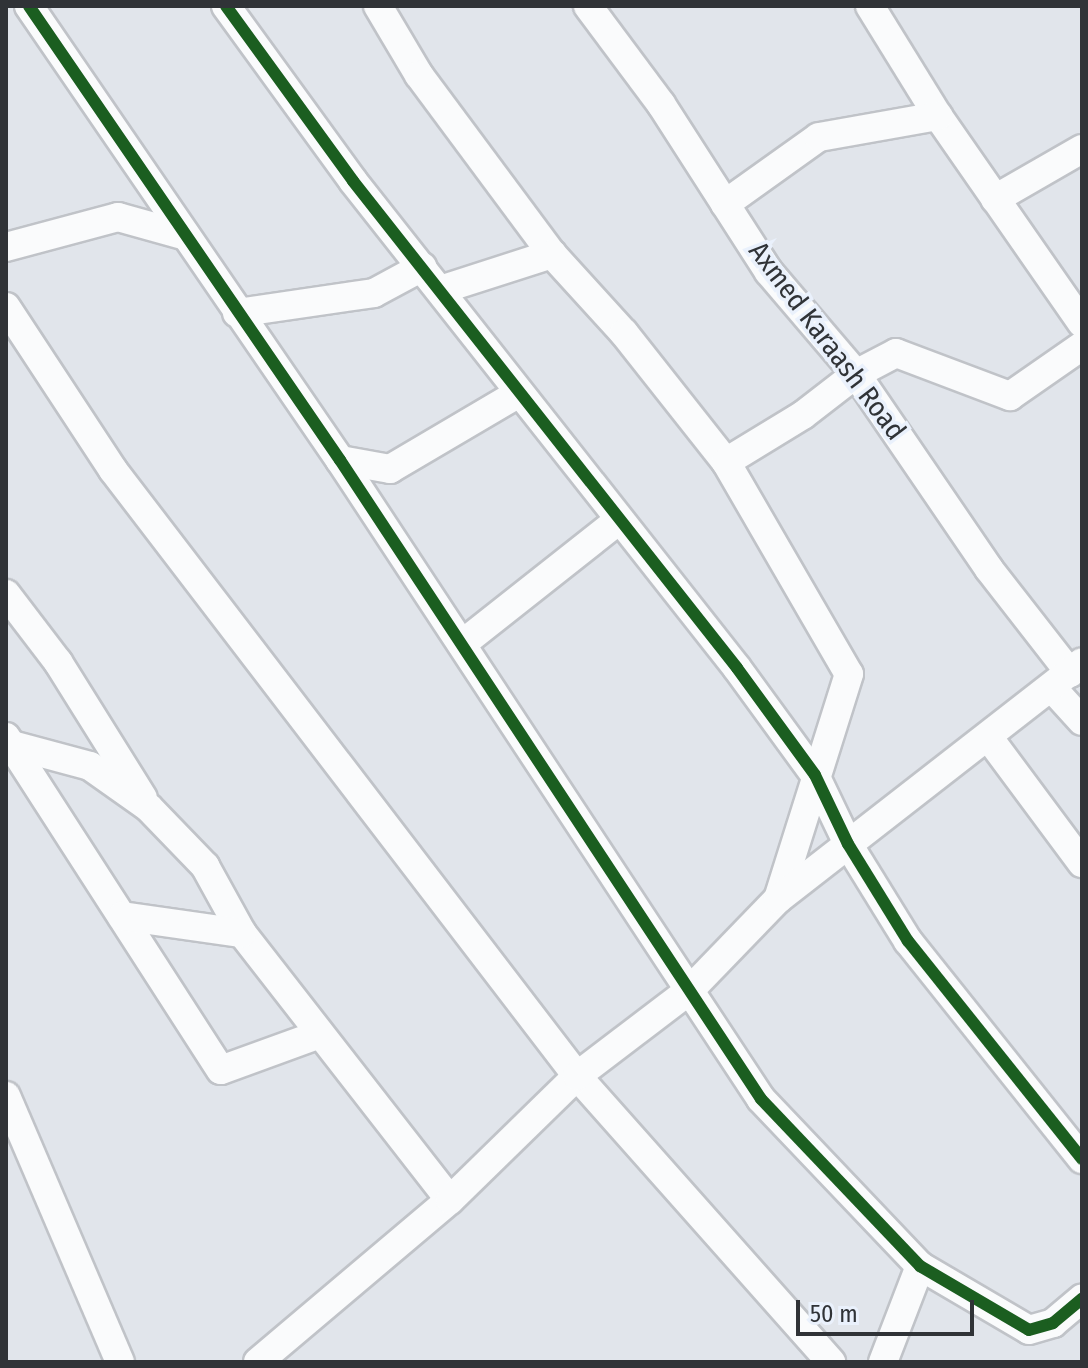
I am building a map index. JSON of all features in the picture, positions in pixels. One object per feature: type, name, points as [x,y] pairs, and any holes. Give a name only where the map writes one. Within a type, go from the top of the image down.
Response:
[{"type":"street","points":[[29,6],[340,460],[761,1099],[920,1266],[1029,1330],[1053,1323],[1082,1299]]},
{"type":"street","points":[[226,6],[422,267],[815,775],[848,844],[908,941],[1082,1159]]},
{"type":"street","points":[[378,6],[419,75],[552,254],[624,333],[726,462],[849,674],[778,899]]},
{"type":"street","name":"Axmed Karaash Road","points":[[588,6],[661,104],[769,272],[856,374],[989,569],[1069,675],[1082,721]]},
{"type":"street","points":[[870,6],[938,116],[1082,323]]},
{"type":"street","points":[[725,204],[819,137],[938,116]]},
{"type":"street","points":[[995,199],[1082,149]]},
{"type":"street","points":[[6,247],[118,217],[183,235]]},
{"type":"street","points":[[440,290],[552,254]]},
{"type":"street","points":[[237,313],[374,293],[422,267]]},
{"type":"street","points":[[6,307],[113,470],[577,1076],[831,1362]]},
{"type":"street","points":[[726,462],[803,415],[856,374],[896,353],[1010,396],[1082,346]]},
{"type":"street","points":[[340,460],[390,469],[519,393]]},
{"type":"street","points":[[462,644],[619,520]]},
{"type":"street","points":[[6,594],[58,662],[149,808]]},
{"type":"street","points":[[267,1358],[450,1200],[577,1076],[691,989],[778,899],[1069,675]]},
{"type":"street","points":[[989,738],[1082,863]]},
{"type":"street","points":[[9,741],[90,766],[149,808],[205,866],[242,933],[450,1200]]},
{"type":"street","points":[[9,741],[221,1070],[320,1034]]},
{"type":"street","points":[[122,916],[242,933]]},
{"type":"street","points":[[6,1096],[120,1362]]},
{"type":"street","points":[[883,1362],[920,1266]]},
{"type":"cycle path","points":[[29,6],[340,460],[761,1099],[920,1266],[1029,1330],[1053,1323],[1082,1299]]},
{"type":"cycle path","points":[[226,6],[353,181],[737,668],[815,775],[848,844],[908,941],[1082,1159]]}]
